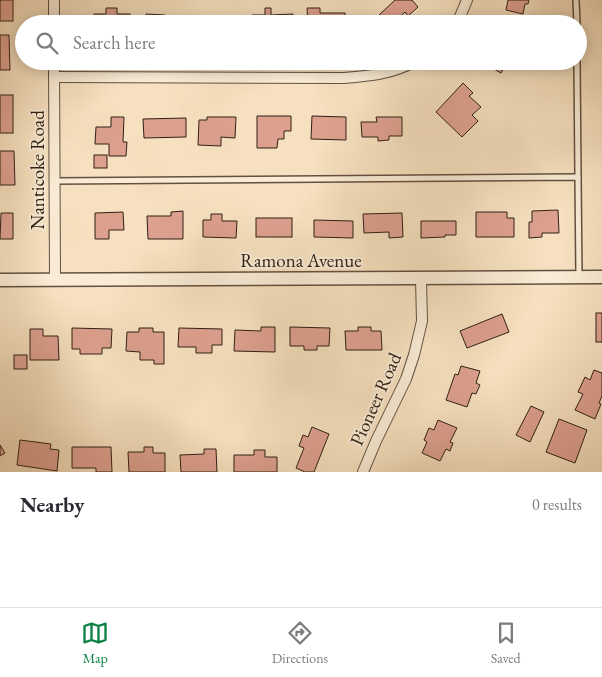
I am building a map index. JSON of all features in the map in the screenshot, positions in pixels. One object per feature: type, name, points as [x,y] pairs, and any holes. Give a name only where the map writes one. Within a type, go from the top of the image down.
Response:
[{"type":"street","points":[[54,0],[54,15]]},
{"type":"street","points":[[461,15],[467,0]]},
{"type":"street","name":"Nanticoke Road","points":[[54,70],[55,279]]},
{"type":"street","points":[[54,77],[344,78],[376,75],[396,70]]},
{"type":"street","name":"Ramona Avenue","points":[[0,280],[602,277]]},
{"type":"street","name":"Pioneer Road","points":[[363,472],[406,379],[414,355],[422,321],[421,279]]},
{"type":"lane","points":[[576,0],[576,15]]},
{"type":"lane","points":[[577,70],[579,278]]},
{"type":"lane","points":[[55,181],[578,177]]},
{"type":"building","points":[[0,0],[13,0],[13,21],[0,21]]},
{"type":"building","points":[[395,0],[412,0],[418,7],[409,15],[405,12],[402,15],[379,15]]},
{"type":"building","points":[[508,0],[529,0],[528,4],[525,4],[523,14],[506,10]]},
{"type":"building","points":[[106,8],[117,8],[117,14],[130,15],[94,15],[106,14]]},
{"type":"building","points":[[265,8],[271,8],[271,15],[265,15]]},
{"type":"building","points":[[307,8],[320,8],[320,13],[345,13],[345,15],[307,15]]},
{"type":"building","points":[[0,35],[9,35],[10,70],[0,70]]},
{"type":"building","points":[[463,83],[473,93],[469,96],[481,107],[472,115],[478,121],[462,137],[436,112]]},
{"type":"building","points":[[0,95],[13,95],[13,133],[0,133]]},
{"type":"building","points":[[257,116],[291,116],[291,131],[284,131],[284,139],[278,139],[277,148],[257,148]]},
{"type":"building","points":[[312,116],[346,117],[346,140],[311,139]]},
{"type":"building","points":[[111,117],[124,117],[123,142],[127,142],[126,156],[109,156],[109,144],[95,144],[96,127],[111,127]]},
{"type":"building","points":[[207,117],[236,117],[235,138],[221,137],[221,146],[198,145],[199,120],[207,120]]},
{"type":"building","points":[[376,117],[402,117],[402,136],[389,136],[389,140],[378,141],[378,137],[362,137],[361,122],[377,122]]},
{"type":"building","points":[[186,118],[186,137],[144,138],[143,119]]},
{"type":"building","points":[[0,151],[14,151],[15,185],[0,185]]},
{"type":"building","points":[[94,155],[107,155],[107,168],[94,168]]},
{"type":"building","points":[[558,210],[559,233],[542,233],[542,237],[529,238],[529,222],[532,222],[532,211]]},
{"type":"building","points":[[183,211],[183,239],[148,239],[147,216],[171,216],[171,212]]},
{"type":"building","points":[[123,212],[124,230],[109,230],[109,239],[95,239],[95,213]]},
{"type":"building","points":[[476,212],[507,212],[507,218],[514,218],[514,237],[476,237]]},
{"type":"building","points":[[1,213],[13,213],[13,239],[0,239]]},
{"type":"building","points":[[402,213],[403,237],[389,238],[389,232],[364,233],[363,214]]},
{"type":"building","points":[[211,214],[222,214],[222,221],[237,221],[236,238],[203,237],[203,220],[211,220]]},
{"type":"building","points":[[256,218],[292,218],[292,237],[256,237]]},
{"type":"building","points":[[314,220],[353,221],[353,238],[314,237]]},
{"type":"building","points":[[421,221],[456,221],[456,235],[421,238]]},
{"type":"building","points":[[596,313],[602,313],[602,342],[596,342]]},
{"type":"building","points":[[502,314],[509,332],[467,348],[460,331]]},
{"type":"building","points":[[261,327],[275,327],[275,352],[234,351],[235,330],[261,331]]},
{"type":"building","points":[[290,327],[330,328],[329,346],[317,346],[317,350],[304,350],[304,346],[290,346]]},
{"type":"building","points":[[358,327],[371,327],[371,331],[381,331],[382,350],[346,350],[345,331],[358,331]]},
{"type":"building","points":[[72,328],[112,329],[111,348],[102,348],[102,354],[80,354],[80,349],[72,349]]},
{"type":"building","points":[[139,328],[153,328],[153,332],[164,332],[164,364],[154,364],[154,360],[140,360],[140,352],[126,351],[127,332],[139,332]]},
{"type":"building","points":[[179,328],[222,329],[222,345],[212,345],[212,353],[196,353],[196,347],[178,347]]},
{"type":"building","points":[[30,329],[43,329],[43,336],[58,336],[59,360],[30,360]]},
{"type":"building","points":[[14,355],[27,355],[27,369],[14,369]]},
{"type":"building","points":[[461,366],[480,371],[476,383],[480,385],[476,394],[472,393],[467,407],[446,400],[455,374],[458,375]]},
{"type":"building","points":[[594,370],[602,373],[602,396],[599,403],[601,404],[595,419],[575,410],[583,394],[578,392],[585,377],[590,380]]},
{"type":"building","points":[[531,406],[544,412],[530,442],[516,435]]},
{"type":"building","points":[[559,419],[587,430],[575,463],[546,452]]},
{"type":"building","points":[[438,420],[457,428],[450,442],[453,443],[450,451],[446,449],[440,461],[422,453],[427,442],[424,440],[429,428],[434,430]]},
{"type":"building","points":[[312,427],[329,434],[314,472],[305,472],[296,468],[304,448],[299,446],[303,435],[308,437]]},
{"type":"building","points":[[20,440],[51,444],[50,449],[59,450],[57,471],[17,465]]},
{"type":"building","points":[[0,445],[5,453],[0,456]]},
{"type":"building","points":[[72,447],[111,447],[112,472],[96,472],[96,468],[72,468]]},
{"type":"building","points":[[144,447],[153,447],[153,453],[165,453],[165,472],[129,472],[128,452],[144,452]]},
{"type":"building","points":[[204,449],[216,449],[217,472],[181,472],[180,455],[204,454]]},
{"type":"building","points":[[254,450],[265,450],[265,457],[277,457],[277,472],[234,472],[234,455],[254,455]]}]
